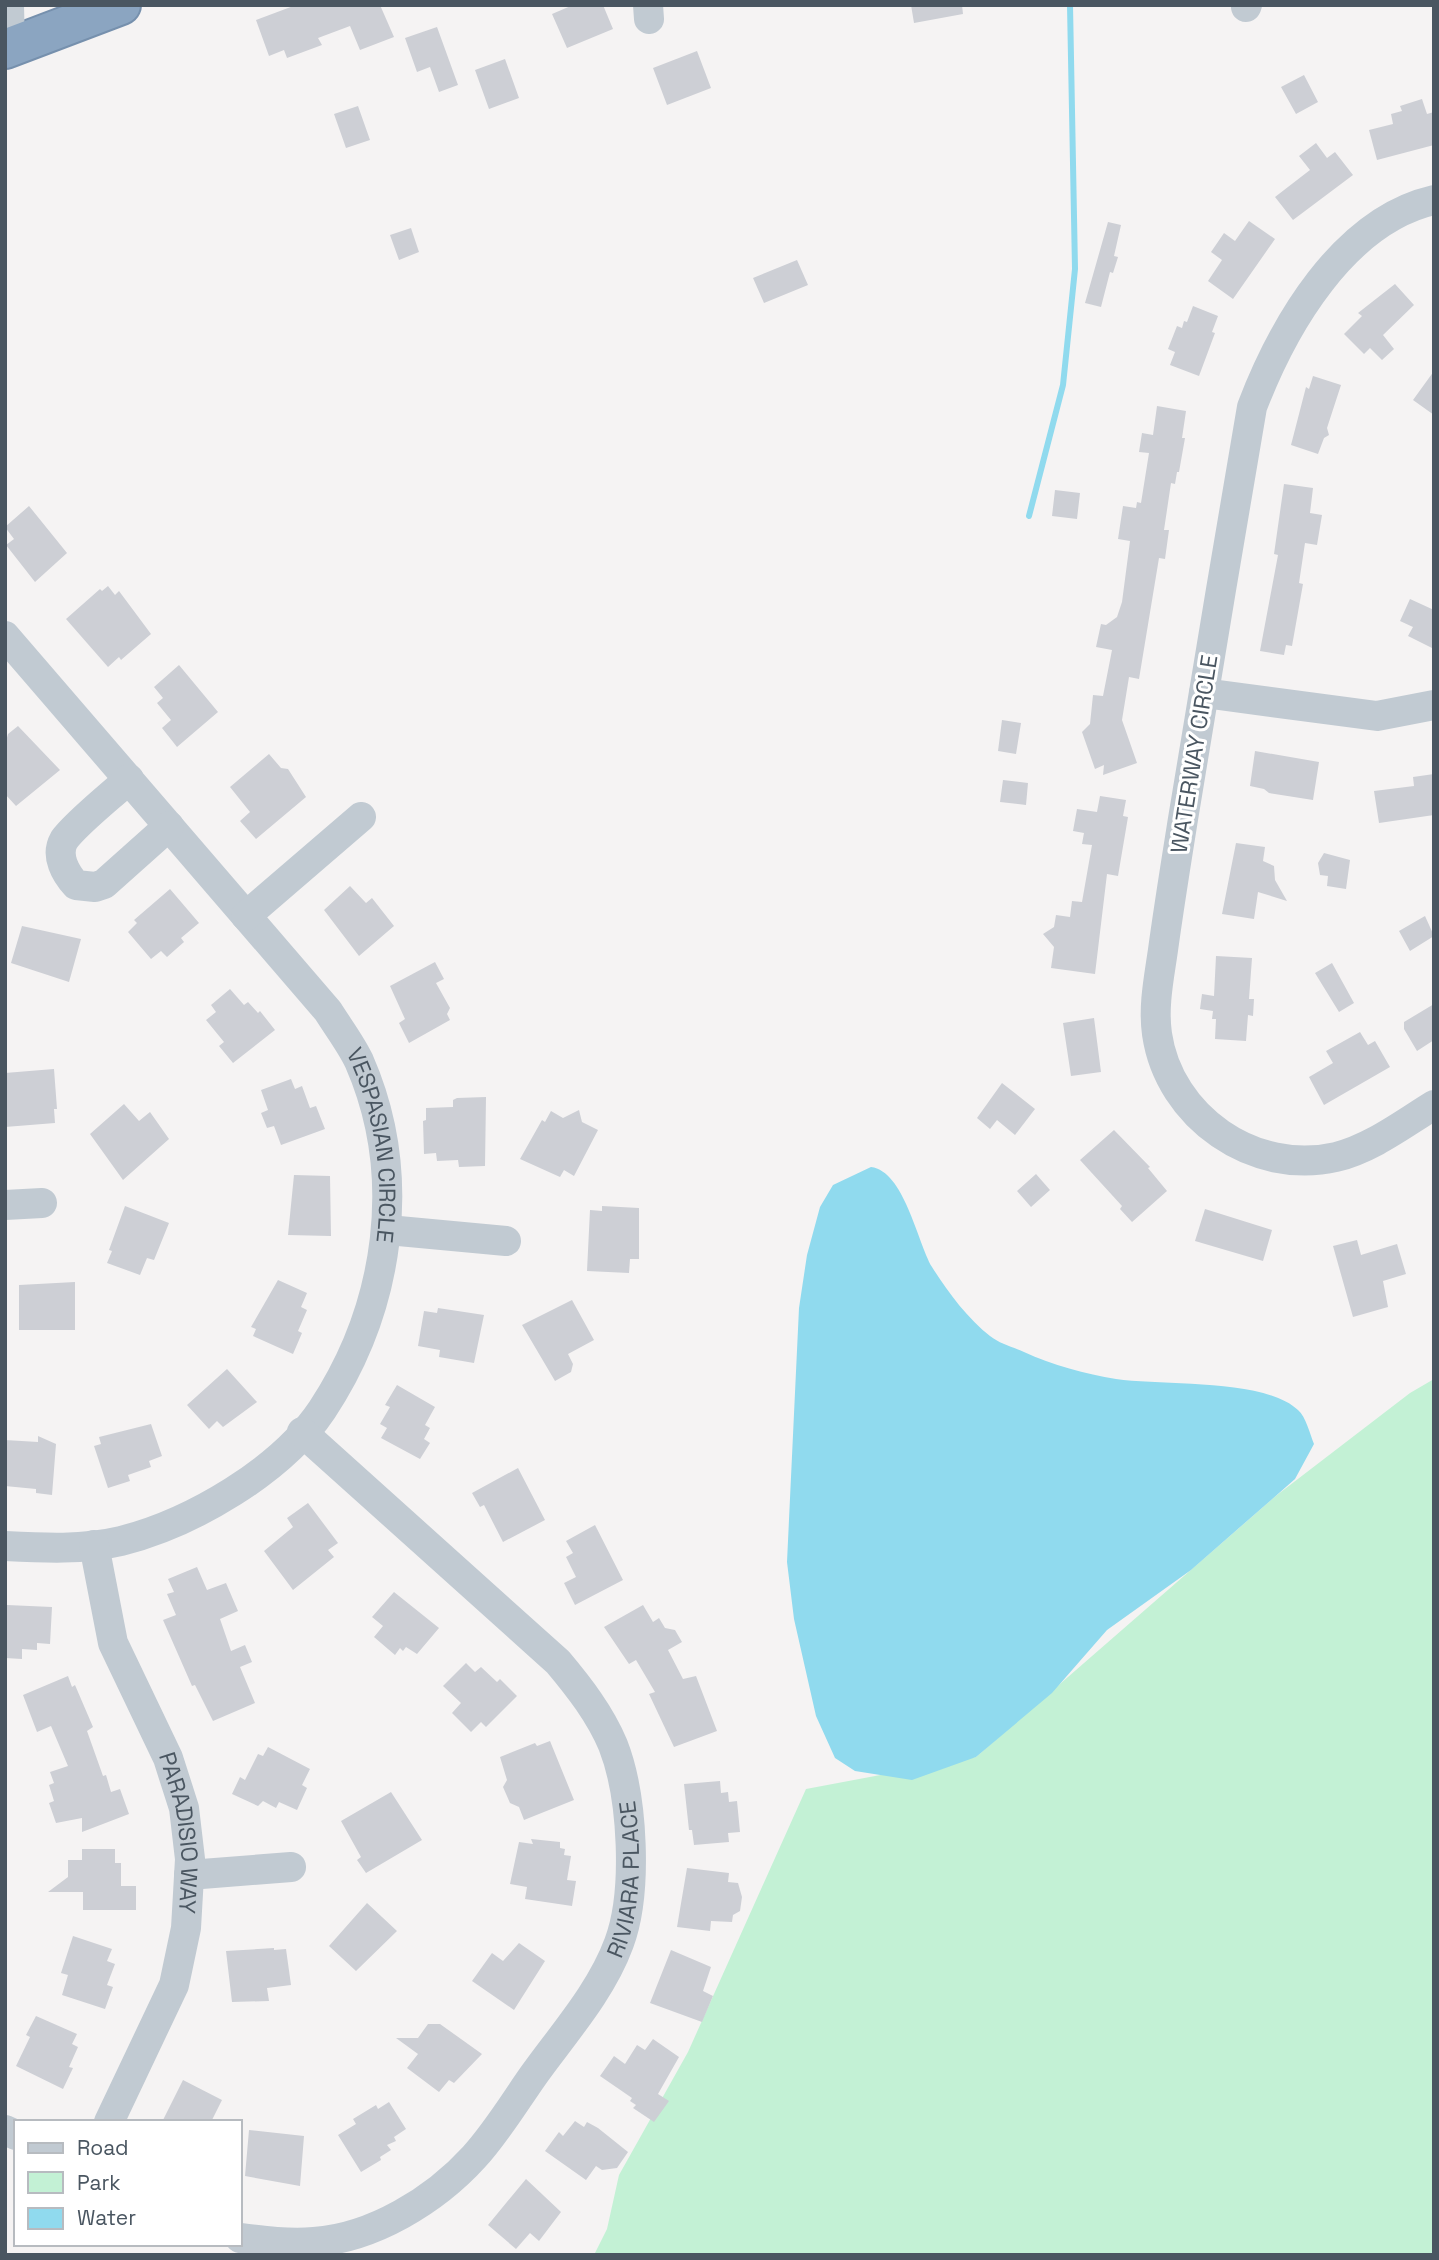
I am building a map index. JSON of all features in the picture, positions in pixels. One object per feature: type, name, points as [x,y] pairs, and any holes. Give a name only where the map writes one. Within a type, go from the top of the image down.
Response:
[{"type":"highway","points":[[7,46],[121,5]]},
{"type":"street","points":[[7,46],[9,5]]},
{"type":"street","name":"WATERWAY CIRCLE","points":[[1434,200],[1394,216],[1348,252],[1301,306],[1268,363],[1252,407],[1154,1011],[1160,1052],[1180,1093],[1197,1116],[1235,1144],[1275,1157],[1302,1160],[1339,1156],[1367,1146],[1434,1105]]},
{"type":"street","name":"VESPASIAN CIRCLE","points":[[5,636],[328,1011],[358,1059],[374,1103],[385,1166],[388,1230],[379,1287],[353,1355],[321,1411],[280,1456],[229,1495],[171,1524],[121,1541],[61,1549],[5,1546]]},
{"type":"street","points":[[1204,693],[1367,716],[1402,713],[1434,705]]},
{"type":"street","points":[[128,779],[64,841],[61,856],[66,874],[76,885],[95,887],[104,884],[169,826]]},
{"type":"street","points":[[247,916],[361,817]]},
{"type":"street","points":[[5,1205],[42,1202]]},
{"type":"street","points":[[388,1230],[506,1241]]},
{"type":"street","name":"RIVIARA PLACE","points":[[242,2238],[316,2242],[359,2232],[411,2210],[445,2185],[475,2157],[596,1989],[620,1942],[628,1893],[631,1839],[625,1792],[613,1745],[587,1698],[558,1662],[302,1433]]},
{"type":"street","name":"PARADISIO WAY","points":[[94,1545],[113,1643],[168,1758],[184,1808],[189,1875],[186,1928],[174,1985],[110,2120]]},
{"type":"street","points":[[189,1875],[291,1867]]},
{"type":"green space","points":[[1434,1379],[1434,2255],[594,2255],[607,2229],[619,2175],[688,2052],[806,1789],[976,1757],[1277,1495],[1410,1393]]},
{"type":"water","points":[[871,1167],[882,1171],[901,1194],[926,1255],[951,1295],[994,1339],[1046,1361],[1105,1377],[1212,1385],[1262,1393],[1282,1400],[1298,1410],[1306,1421],[1314,1444],[1295,1479],[1191,1570],[1107,1630],[1052,1693],[976,1757],[912,1780],[855,1771],[835,1758],[816,1716],[794,1619],[787,1562],[799,1308],[807,1255],[820,1207],[833,1185]]},
{"type":"building","points":[[296,5],[380,5],[394,37],[360,50],[350,26],[318,38],[322,45],[287,58],[284,50],[269,56],[256,20]]},
{"type":"building","points":[[573,5],[603,5],[613,29],[567,48],[552,14]]},
{"type":"building","points":[[911,5],[962,5],[963,14],[914,23]]},
{"type":"building","points":[[437,27],[458,85],[439,92],[430,67],[417,72],[405,38]]},
{"type":"building","points":[[697,51],[711,88],[667,105],[653,68]]},
{"type":"building","points":[[505,59],[519,98],[489,109],[475,70]]},
{"type":"building","points":[[1304,75],[1318,102],[1296,114],[1281,87]]},
{"type":"building","points":[[1422,99],[1427,114],[1434,112],[1434,145],[1377,160],[1369,130],[1393,124],[1391,114],[1402,111],[1400,106]]},
{"type":"building","points":[[358,106],[370,140],[346,148],[334,114]]},
{"type":"building","points":[[1316,143],[1327,158],[1335,152],[1353,175],[1293,220],[1275,197],[1310,170],[1299,156]]},
{"type":"building","points":[[1249,221],[1275,239],[1233,299],[1208,281],[1222,260],[1211,252],[1224,233],[1235,241]]},
{"type":"building","points":[[1108,222],[1121,225],[1114,256],[1118,257],[1113,273],[1110,272],[1101,307],[1085,303]]},
{"type":"building","points":[[411,228],[419,252],[399,260],[390,235]]},
{"type":"building","points":[[797,260],[808,285],[764,303],[753,278]]},
{"type":"building","points":[[1395,284],[1414,305],[1383,335],[1394,349],[1382,360],[1370,348],[1364,354],[1344,334],[1362,316],[1358,313]]},
{"type":"building","points":[[1193,306],[1218,316],[1212,332],[1215,333],[1199,376],[1170,365],[1175,352],[1168,349],[1177,326],[1182,328],[1184,321],[1187,322]]},
{"type":"building","points":[[1434,371],[1434,415],[1413,400]]},
{"type":"building","points":[[1313,376],[1341,385],[1327,428],[1329,435],[1324,438],[1318,454],[1291,445],[1306,387],[1309,389]]},
{"type":"building","points":[[1157,406],[1186,411],[1182,438],[1185,438],[1179,472],[1175,484],[1171,483],[1164,530],[1169,530],[1165,559],[1159,558],[1139,679],[1129,677],[1122,720],[1137,763],[1103,775],[1104,765],[1095,769],[1082,732],[1090,724],[1093,695],[1103,696],[1112,650],[1096,647],[1101,624],[1106,625],[1117,617],[1122,602],[1130,541],[1118,539],[1123,506],[1136,508],[1137,502],[1141,503],[1149,453],[1139,452],[1142,433],[1153,435]]},
{"type":"building","points":[[1284,484],[1313,488],[1310,513],[1322,515],[1317,545],[1305,543],[1299,583],[1303,584],[1292,646],[1286,645],[1284,655],[1260,651],[1278,555],[1274,554]]},
{"type":"building","points":[[1055,490],[1080,493],[1077,519],[1052,516]]},
{"type":"building","points":[[29,506],[67,553],[35,582],[6,545],[14,539],[5,527]]},
{"type":"building","points":[[108,586],[115,595],[119,591],[151,634],[121,660],[119,657],[108,667],[66,619],[100,589],[102,591]]},
{"type":"building","points":[[1410,599],[1434,610],[1434,649],[1408,636],[1413,627],[1400,621]]},
{"type":"building","points":[[179,665],[218,712],[177,747],[162,728],[171,720],[157,703],[163,698],[154,687]]},
{"type":"building","points":[[1002,720],[1021,723],[1016,754],[998,751]]},
{"type":"building","points":[[18,726],[60,770],[16,806],[5,794],[5,745],[8,734]]},
{"type":"building","points":[[1255,751],[1319,762],[1313,800],[1269,793],[1250,786]]},
{"type":"building","points":[[269,754],[281,768],[288,769],[306,797],[256,839],[240,821],[250,812],[230,787]]},
{"type":"building","points":[[1434,774],[1434,815],[1379,823],[1374,791],[1414,786],[1413,777]]},
{"type":"building","points":[[1003,780],[1028,783],[1026,805],[1000,802]]},
{"type":"building","points":[[1100,796],[1126,800],[1123,816],[1128,817],[1118,876],[1107,874],[1095,974],[1051,968],[1054,947],[1043,934],[1054,927],[1056,915],[1070,917],[1072,901],[1082,902],[1092,845],[1082,844],[1084,833],[1073,831],[1077,809],[1097,812]]},
{"type":"building","points":[[1236,843],[1265,847],[1263,861],[1274,866],[1275,880],[1287,901],[1258,892],[1254,919],[1222,914]]},
{"type":"building","points":[[1324,853],[1350,860],[1346,889],[1327,886],[1328,876],[1320,875],[1318,863]]},
{"type":"building","points":[[350,886],[366,903],[372,898],[394,926],[359,956],[324,910]]},
{"type":"building","points":[[170,889],[199,923],[181,938],[184,942],[167,957],[161,951],[151,959],[128,932],[137,923],[134,920]]},
{"type":"building","points":[[1425,916],[1434,936],[1410,951],[1399,931]]},
{"type":"building","points":[[22,926],[81,939],[69,982],[11,963]]},
{"type":"building","points":[[1216,956],[1252,958],[1249,999],[1254,999],[1253,1016],[1248,1015],[1246,1041],[1215,1039],[1216,1019],[1212,1019],[1213,1011],[1200,1009],[1202,994],[1214,996]]},
{"type":"building","points":[[435,962],[444,979],[436,983],[450,1008],[447,1014],[450,1020],[409,1043],[399,1023],[405,1019],[390,986]]},
{"type":"building","points":[[1332,963],[1354,1003],[1339,1012],[1315,973]]},
{"type":"building","points":[[230,989],[244,1005],[248,1002],[258,1013],[260,1011],[275,1030],[233,1063],[219,1046],[224,1042],[206,1020],[216,1012],[211,1005]]},
{"type":"building","points":[[1434,1004],[1434,1040],[1417,1051],[1404,1029],[1404,1022]]},
{"type":"building","points":[[1094,1018],[1101,1072],[1071,1076],[1063,1023]]},
{"type":"building","points":[[1360,1032],[1368,1045],[1375,1041],[1390,1067],[1324,1105],[1309,1077],[1333,1063],[1326,1051]]},
{"type":"building","points":[[54,1069],[57,1109],[54,1109],[55,1123],[5,1127],[5,1073]]},
{"type":"building","points":[[291,1079],[295,1089],[302,1086],[310,1108],[316,1106],[325,1129],[281,1145],[274,1126],[267,1128],[261,1113],[268,1110],[261,1090]]},
{"type":"building","points":[[1002,1083],[1035,1109],[1015,1135],[997,1120],[990,1129],[977,1118]]},
{"type":"building","points":[[486,1097],[485,1166],[459,1167],[458,1160],[437,1161],[436,1153],[424,1154],[423,1121],[426,1120],[426,1108],[453,1107],[453,1100],[457,1098]]},
{"type":"building","points":[[124,1104],[139,1121],[150,1112],[169,1139],[123,1180],[90,1134]]},
{"type":"building","points":[[579,1110],[582,1122],[598,1130],[574,1176],[564,1170],[560,1177],[520,1159],[542,1120],[545,1122],[551,1111],[563,1118]]},
{"type":"building","points":[[1114,1130],[1150,1167],[1148,1168],[1167,1191],[1132,1222],[1120,1209],[1122,1206],[1080,1160]]},
{"type":"building","points":[[1036,1174],[1050,1190],[1031,1207],[1017,1191]]},
{"type":"building","points":[[294,1175],[330,1176],[331,1236],[288,1235]]},
{"type":"building","points":[[125,1206],[169,1223],[154,1260],[147,1258],[140,1275],[107,1263]]},
{"type":"building","points":[[602,1206],[639,1208],[639,1259],[630,1259],[629,1273],[587,1271],[590,1210],[602,1211]]},
{"type":"building","points":[[1205,1209],[1272,1230],[1263,1261],[1195,1241]]},
{"type":"building","points":[[1357,1240],[1361,1255],[1397,1244],[1406,1274],[1383,1281],[1388,1307],[1353,1317],[1333,1246]]},
{"type":"building","points":[[278,1280],[307,1293],[301,1307],[307,1310],[298,1331],[302,1333],[293,1354],[253,1336],[256,1329],[251,1327]]},
{"type":"building","points":[[75,1282],[75,1330],[19,1330],[19,1285]]},
{"type":"building","points":[[572,1300],[594,1340],[568,1354],[573,1364],[571,1372],[555,1381],[522,1325]]},
{"type":"building","points":[[438,1308],[484,1315],[474,1363],[439,1357],[440,1350],[418,1346],[424,1311],[437,1313]]},
{"type":"building","points":[[227,1369],[257,1402],[223,1427],[217,1421],[209,1429],[187,1405]]},
{"type":"building","points":[[397,1385],[435,1407],[425,1425],[430,1428],[424,1439],[430,1443],[420,1459],[381,1438],[387,1428],[380,1424],[390,1407],[385,1405]]},
{"type":"building","points":[[151,1424],[162,1456],[149,1461],[151,1467],[128,1475],[130,1481],[108,1488],[94,1446],[101,1444],[99,1437]]},
{"type":"building","points":[[38,1436],[56,1444],[52,1495],[36,1493],[36,1489],[5,1486],[5,1440],[38,1442]]},
{"type":"building","points":[[518,1468],[545,1520],[503,1542],[484,1505],[480,1507],[472,1493]]},
{"type":"building","points":[[308,1503],[338,1543],[328,1550],[334,1557],[293,1590],[264,1551],[293,1527],[287,1518]]},
{"type":"building","points":[[595,1525],[623,1580],[575,1605],[564,1583],[576,1577],[566,1557],[573,1553],[566,1541]]},
{"type":"building","points":[[197,1567],[207,1590],[226,1583],[238,1611],[220,1619],[231,1651],[245,1645],[252,1662],[240,1667],[255,1703],[213,1721],[195,1685],[192,1686],[163,1620],[176,1615],[167,1594],[174,1592],[168,1579]]},
{"type":"building","points":[[394,1592],[439,1628],[417,1654],[406,1647],[403,1651],[400,1648],[395,1655],[374,1637],[383,1626],[372,1617]]},
{"type":"building","points":[[7,1605],[52,1607],[50,1644],[37,1643],[37,1650],[22,1649],[22,1659],[5,1658]]},
{"type":"building","points":[[643,1605],[653,1622],[659,1618],[665,1628],[675,1630],[682,1642],[668,1650],[683,1679],[696,1676],[717,1731],[674,1747],[649,1694],[655,1692],[636,1660],[629,1664],[604,1627]]},
{"type":"building","points":[[466,1663],[475,1672],[481,1667],[497,1682],[500,1679],[517,1696],[486,1727],[481,1722],[471,1732],[452,1713],[461,1703],[443,1686]]},
{"type":"building","points":[[68,1676],[72,1687],[75,1685],[93,1727],[87,1731],[103,1776],[106,1775],[111,1792],[120,1789],[129,1814],[82,1832],[82,1818],[56,1823],[49,1803],[54,1801],[49,1785],[54,1783],[50,1772],[68,1766],[51,1726],[37,1732],[23,1695]]},
{"type":"building","points":[[550,1741],[574,1800],[524,1820],[519,1807],[510,1803],[503,1787],[507,1780],[500,1757],[535,1743],[537,1746]]},
{"type":"building","points":[[268,1747],[310,1769],[302,1785],[307,1788],[297,1810],[279,1802],[276,1808],[263,1801],[258,1806],[232,1794],[240,1777],[245,1780],[258,1754],[263,1756]]},
{"type":"building","points":[[720,1781],[721,1793],[728,1792],[729,1802],[737,1801],[740,1832],[728,1833],[729,1842],[694,1845],[692,1830],[689,1830],[684,1784]]},
{"type":"building","points":[[391,1792],[422,1840],[366,1873],[357,1860],[361,1857],[341,1821]]},
{"type":"building","points":[[531,1839],[560,1842],[560,1848],[565,1849],[564,1855],[571,1856],[567,1880],[576,1881],[572,1906],[525,1899],[527,1887],[510,1884],[519,1842],[533,1844]]},
{"type":"building","points":[[82,1849],[115,1849],[115,1863],[121,1863],[121,1886],[136,1886],[136,1910],[83,1910],[83,1892],[48,1892],[68,1877],[68,1860],[82,1860]]},
{"type":"building","points":[[687,1868],[729,1873],[728,1882],[738,1883],[742,1897],[740,1911],[733,1915],[732,1922],[711,1921],[710,1931],[677,1927]]},
{"type":"building","points":[[367,1903],[397,1931],[356,1971],[329,1946]]},
{"type":"building","points":[[73,1936],[112,1949],[107,1961],[115,1964],[107,1985],[113,1987],[105,2009],[62,1995],[68,1975],[61,1973]]},
{"type":"building","points":[[519,1943],[545,1961],[514,2010],[472,1981],[492,1953],[503,1961]]},
{"type":"building","points":[[286,1949],[291,1985],[267,1988],[269,2001],[232,2002],[226,1951]]},
{"type":"building","points":[[671,1950],[711,1967],[703,1991],[713,1996],[702,2022],[650,2003]]},
{"type":"building","points":[[36,2016],[77,2034],[72,2044],[78,2047],[69,2067],[73,2068],[63,2089],[16,2066],[30,2037],[26,2035]]},
{"type":"building","points":[[428,2024],[440,2024],[482,2054],[454,2083],[449,2080],[439,2092],[407,2068],[418,2054],[396,2038],[418,2038]]},
{"type":"building","points":[[653,2039],[679,2057],[658,2094],[669,2101],[654,2122],[633,2108],[636,2105],[630,2101],[632,2098],[600,2076],[614,2056],[625,2064],[637,2045],[645,2050]]},
{"type":"building","points":[[183,2080],[222,2100],[212,2120],[163,2120]]},
{"type":"building","points":[[389,2102],[406,2129],[394,2137],[396,2141],[387,2145],[391,2150],[380,2157],[381,2160],[361,2172],[338,2135],[356,2124],[353,2119],[376,2105],[378,2109]]},
{"type":"building","points":[[575,2121],[584,2127],[587,2122],[598,2128],[628,2152],[617,2168],[602,2170],[596,2166],[586,2180],[545,2151],[559,2132],[563,2136]]},
{"type":"building","points":[[249,2130],[304,2136],[300,2186],[245,2176]]},
{"type":"building","points":[[526,2179],[561,2212],[539,2241],[530,2233],[516,2249],[488,2225]]},
{"type":"waterway","points":[[1029,516],[1063,385],[1075,269],[1070,5]]}]
